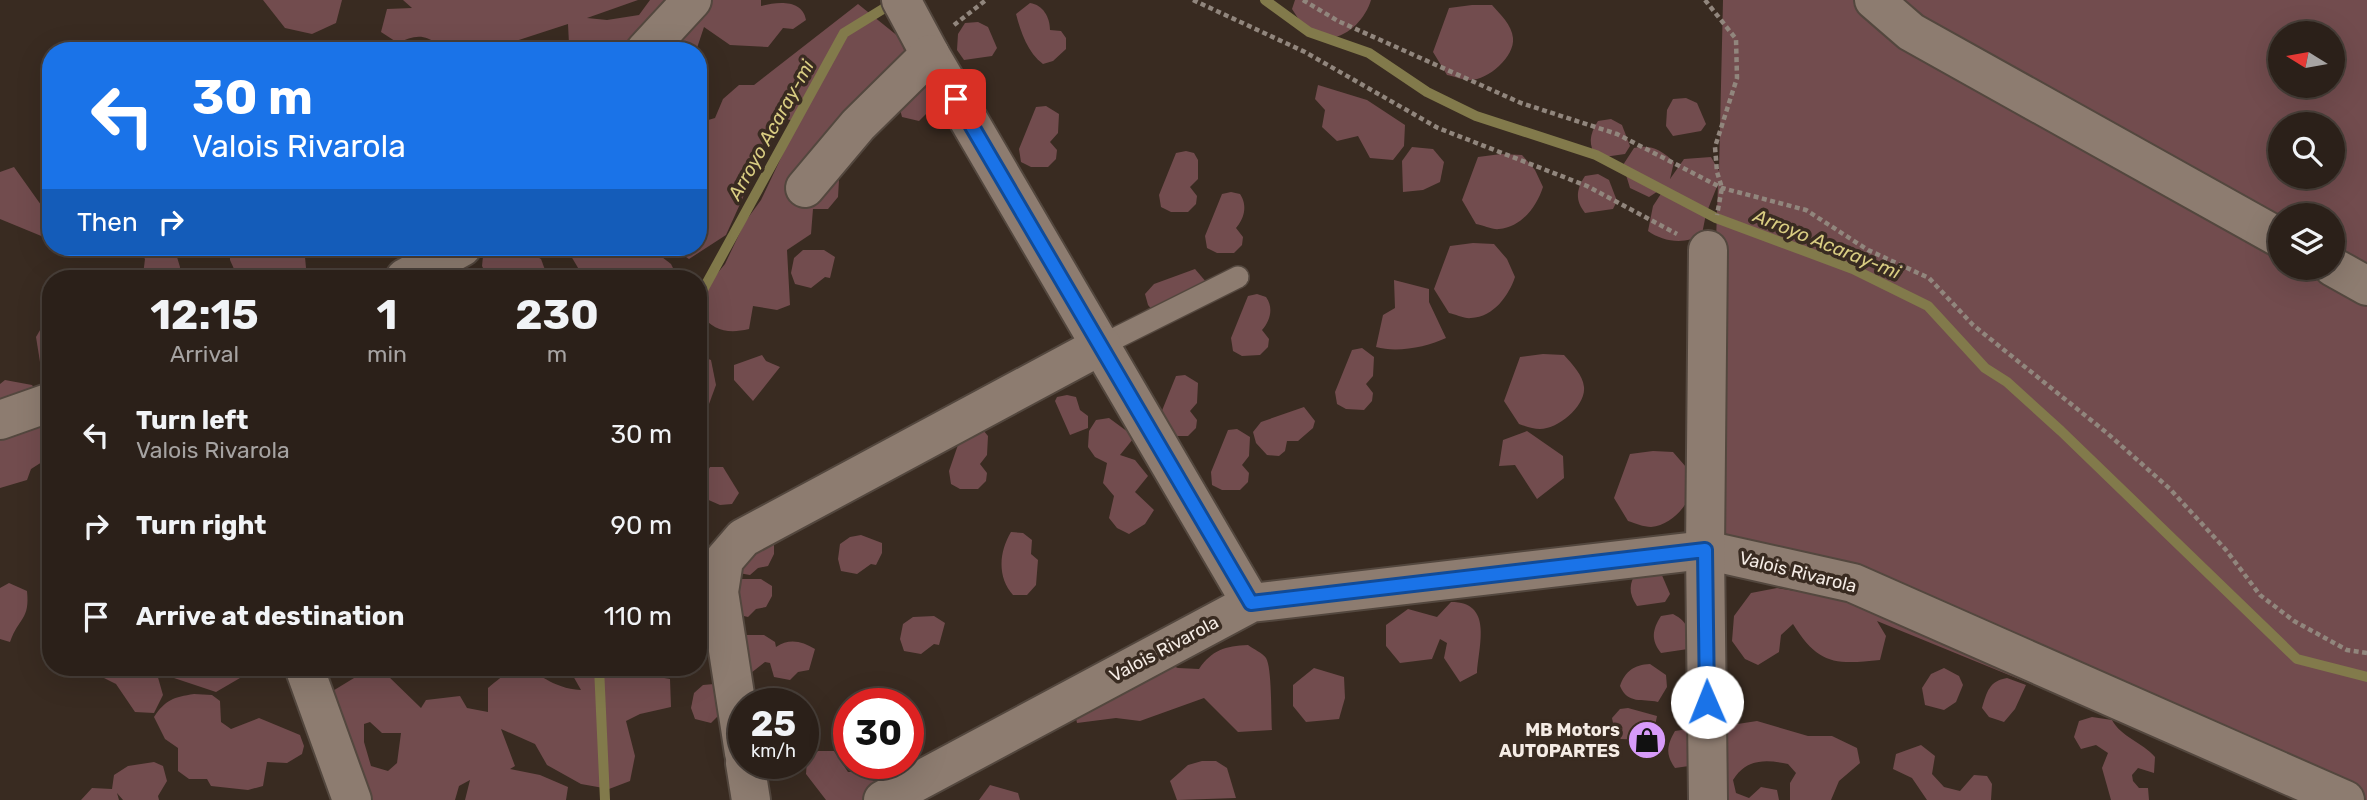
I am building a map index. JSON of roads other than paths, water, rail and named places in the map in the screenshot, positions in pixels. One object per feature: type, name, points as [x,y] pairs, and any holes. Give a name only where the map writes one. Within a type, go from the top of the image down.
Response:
[{"type":"street","points":[[653,42],[692,0]]},
{"type":"street","points":[[1874,0],[1911,32],[2268,231]]},
{"type":"street","points":[[805,188],[858,125],[916,28],[1251,603]]},
{"type":"street","points":[[1708,250],[1705,550],[1708,800]]},
{"type":"street","points":[[420,270],[445,256]]},
{"type":"street","points":[[2345,274],[2367,286]]},
{"type":"street","points":[[734,688],[719,592],[724,559],[743,538],[1102,345]]},
{"type":"street","points":[[0,420],[42,405]]},
{"type":"street","name":"Valois Rivarola","points":[[883,800],[1251,603],[1705,550],[1848,581],[2344,800]]},
{"type":"street","points":[[307,676],[352,800]]},
{"type":"street","points":[[748,779],[751,800]]},
{"type":"lane","points":[[1102,345],[1238,277]]},
{"type":"waterway","name":"Arroyo Acaray-mi","points":[[1265,0],[1309,32],[1369,53],[1427,92],[1476,116],[1596,155],[1716,218],[1853,269],[1928,306],[1985,368],[2007,382],[2061,431],[2297,659],[2367,677]]},
{"type":"waterway","name":"Arroyo Acaray-mi","points":[[707,283],[844,33],[896,1]]},
{"type":"waterway","name":"Arroyo Acaray-mi","points":[[599,676],[605,800]]},
{"type":"place","name":"MB Motors AUTOPARTES","points":[[1647,740]]}]
